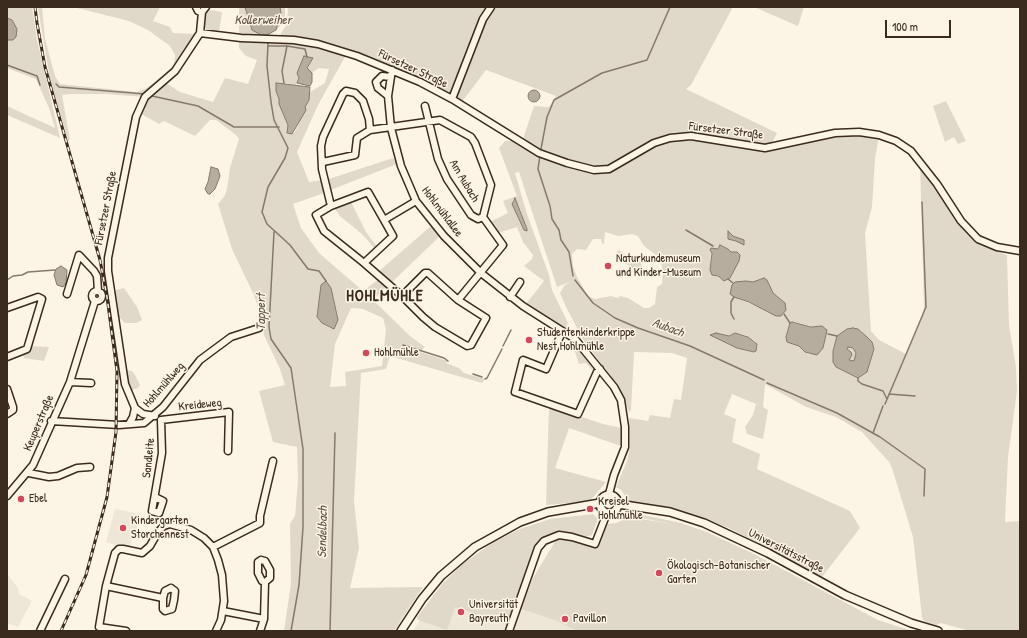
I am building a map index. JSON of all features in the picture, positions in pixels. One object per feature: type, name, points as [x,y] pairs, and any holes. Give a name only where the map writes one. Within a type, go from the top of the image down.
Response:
[{"type":"main road","points":[[609,494],[617,498],[618,504],[615,511],[607,513],[602,510],[600,503],[604,496],[609,494]]},
{"type":"main road","points":[[401,631],[422,599],[441,576],[475,547],[520,522],[566,508],[600,503]]},
{"type":"main road","name":"Universitätsstraße","points":[[618,504],[670,512],[704,524],[768,553],[844,594],[912,623],[938,631]]},
{"type":"street","name":"Fürsetzer Straße","points":[[135,408],[125,384],[108,271],[108,258],[136,117],[145,97],[175,71],[200,33],[206,9],[198,11],[196,7]]},
{"type":"street","name":"Fürsetzer Straße","points":[[452,99],[483,19],[492,7]]},
{"type":"street","name":"Fürsetzer Straße","points":[[200,33],[241,38],[306,42],[357,56],[420,82],[452,99],[539,153],[567,163],[594,170],[609,169],[654,143],[691,136],[765,148],[835,133],[859,132],[879,135],[896,141],[911,151],[937,184],[961,220],[978,239],[997,247],[1020,251]]},
{"type":"street","name":"Hohlmühlallee","points":[[392,70],[388,96],[391,128],[401,166],[416,201],[444,236],[481,274],[510,297],[575,339],[600,369]]},
{"type":"street","points":[[388,96],[378,88],[376,82],[382,76],[390,77]]},
{"type":"street","points":[[322,162],[354,154],[357,138],[370,130],[369,119],[363,101],[355,93],[346,91],[342,94],[323,137],[321,146],[322,162],[324,181],[331,206]]},
{"type":"street","name":"Am Aubach","points":[[370,130],[391,128],[429,122],[440,120],[471,137],[475,143],[491,185],[483,216],[478,219],[471,215],[447,179],[438,159],[429,122],[425,106]]},
{"type":"street","points":[[364,263],[393,236],[368,192],[331,206],[318,213],[316,217],[324,231],[402,296],[435,328],[465,345],[471,345],[486,318],[458,300],[428,273],[425,273],[402,296]]},
{"type":"street","points":[[384,220],[416,201]]},
{"type":"street","name":"Am Aubach","points":[[481,274],[503,245],[483,216]]},
{"type":"street","name":"Keuperstraße","points":[[28,473],[70,382],[95,301],[92,295],[98,291],[97,276],[94,270],[79,255],[67,294]]},
{"type":"street","points":[[458,300],[481,274]]},
{"type":"street","points":[[510,297],[520,282]]},
{"type":"street","points":[[7,308],[38,297],[42,299],[28,349],[7,357]]},
{"type":"street","name":"Hohlmühlweg","points":[[51,421],[129,424],[144,423],[163,407],[200,360],[231,336],[259,328]]},
{"type":"street","points":[[562,332],[546,369],[523,360],[515,392],[578,414],[597,372],[600,369],[614,387],[621,400],[626,437],[625,447],[614,475],[609,494]]},
{"type":"street","points":[[70,382],[91,383]]},
{"type":"street","points":[[7,389],[14,407],[13,410],[7,414]]},
{"type":"street","points":[[129,424],[133,417],[135,408],[143,414],[154,416],[161,420]]},
{"type":"street","name":"Kreideweg","points":[[161,420],[229,412],[228,451]]},
{"type":"street","name":"Sandleite","points":[[155,497],[162,453],[161,420]]},
{"type":"street","points":[[213,547],[260,523],[260,516],[273,461]]},
{"type":"street","points":[[7,496],[9,489],[28,473],[37,476],[53,477],[77,468],[90,467]]},
{"type":"street","points":[[509,631],[538,548],[544,541],[559,535],[572,537],[595,544],[607,513]]},
{"type":"street","points":[[126,631],[98,629],[106,586],[115,553],[119,549],[142,553],[147,551],[158,532],[164,526],[170,524],[194,531],[213,547],[222,575],[224,588],[223,611],[216,631]]},
{"type":"street","points":[[40,631],[65,580]]},
{"type":"street","points":[[260,631],[264,619],[265,582]]},
{"type":"street","points":[[106,586],[163,598]]},
{"type":"street","points":[[223,611],[264,619]]},
{"type":"shaded area","points":[[7,7],[32,7],[37,40],[60,138],[7,115],[7,106],[55,128],[49,108],[36,79],[7,68]]},
{"type":"shaded area","points":[[38,7],[42,7],[45,39],[55,76],[60,84],[137,92],[145,89],[165,75],[171,70],[174,64],[175,55],[170,46],[148,30],[129,21],[73,7],[160,7],[153,21],[170,27],[173,33],[196,34],[178,67],[163,81],[180,92],[213,102],[225,78],[248,84],[257,60],[246,56],[239,48],[239,7],[245,7],[252,30],[261,35],[264,41],[301,44],[346,55],[318,105],[297,152],[309,182],[322,180],[324,193],[293,204],[301,228],[319,253],[363,291],[379,279],[387,286],[373,300],[410,336],[425,347],[420,352],[448,361],[446,363],[459,368],[464,373],[485,379],[482,383],[390,356],[386,369],[361,373],[354,501],[359,548],[350,588],[423,587],[394,631],[284,631],[291,583],[290,524],[295,516],[298,481],[297,447],[273,442],[259,391],[285,385],[280,369],[264,335],[262,316],[232,249],[218,204],[224,197],[227,189],[230,168],[239,139],[216,120],[210,120],[195,136],[164,121],[159,124],[140,113],[145,97],[106,94],[70,94],[62,95],[70,140],[68,140],[50,79]],"holes":[[[310,63],[307,70],[312,73],[319,68],[329,69],[325,83],[310,92],[297,128],[294,133],[287,133],[288,125],[279,104],[279,99],[286,83],[296,85]],[[321,285],[331,288],[338,320],[330,328],[317,317]],[[351,308],[363,309],[383,318],[386,329],[382,366],[345,372],[346,386],[330,387],[335,344]]]},
{"type":"shaded area","points":[[280,7],[285,7],[285,17],[282,24],[276,30],[281,13]]},
{"type":"shaded area","points":[[288,7],[733,7],[691,85],[686,89],[777,133],[771,145],[691,134],[649,142],[609,168],[594,168],[542,151],[523,139],[534,106],[549,107],[556,96],[486,70],[461,103],[321,43],[280,35],[287,24]]},
{"type":"shaded area","points":[[754,7],[804,7],[798,26]]},
{"type":"shaded area","points":[[211,10],[222,12],[219,32],[207,32],[204,25],[204,14]]},
{"type":"shaded area","points":[[946,101],[966,141],[958,144],[954,137],[945,142],[933,106]]},
{"type":"shaded area","points":[[835,133],[879,135],[875,159],[872,207],[865,233],[871,331],[879,340],[906,354],[921,319],[924,307],[920,162],[959,223],[972,238],[983,246],[1007,255],[1009,325],[1016,367],[1017,391],[1008,457],[1005,522],[1020,521],[1020,631],[970,631],[941,623],[936,625],[924,621],[922,617],[913,537],[889,462],[862,432],[836,417],[806,407],[765,384],[763,407],[768,410],[763,439],[747,434],[745,427],[753,415],[756,404],[732,394],[724,414],[736,419],[732,442],[760,454],[757,469],[850,511],[860,528],[822,577],[729,528],[666,507],[629,502],[621,490],[616,487],[627,461],[630,447],[629,418],[648,421],[650,415],[670,418],[674,399],[681,400],[687,358],[672,353],[634,352],[631,410],[629,412],[620,388],[584,341],[566,307],[560,293],[564,286],[569,282],[557,287],[519,172],[515,173],[527,214],[549,275],[552,290],[568,323],[565,330],[526,304],[544,281],[524,266],[532,259],[533,255],[523,242],[517,227],[498,233],[490,222],[508,213],[503,201],[517,196],[499,148],[505,141],[515,141],[567,163],[609,169],[654,143],[691,136],[765,148]],"holes":[[[514,199],[516,200],[527,231],[524,230],[512,201]],[[605,232],[618,236],[632,234],[638,236],[644,246],[660,258],[663,271],[662,284],[657,287],[655,304],[649,308],[644,308],[628,298],[620,296],[618,298],[611,296],[595,299],[588,296],[577,277],[573,266],[572,254],[577,249],[586,250],[593,239],[601,239],[602,243],[604,244]],[[721,247],[731,252],[737,252],[737,262],[730,278],[722,280],[710,272],[711,251]],[[764,278],[767,280],[773,294],[785,303],[784,314],[781,316],[739,299],[730,292],[735,282],[753,282]],[[794,322],[827,330],[823,348],[818,353],[809,354],[803,351],[799,346],[790,343],[786,337],[790,323]],[[849,328],[858,329],[864,334],[872,342],[874,349],[867,372],[858,378],[836,367],[833,354],[837,336]],[[735,333],[745,335],[757,344],[754,352],[737,348],[718,339]]]},
{"type":"shaded area","points":[[393,158],[397,164],[328,191],[326,180]]},
{"type":"shaded area","points":[[350,200],[366,232],[378,248],[376,250],[362,234],[341,217],[333,207]]},
{"type":"shaded area","points":[[431,226],[440,236],[390,284],[378,272]]},
{"type":"shaded area","points":[[619,250],[630,258],[640,261],[643,269],[640,271],[636,270],[617,258],[616,253]]},
{"type":"shaded area","points":[[124,288],[137,307],[142,320],[136,323],[125,323],[117,315],[113,291]]},
{"type":"shaded area","points":[[563,341],[575,346],[594,372],[586,363],[579,364],[575,352],[562,345]]},
{"type":"shaded area","points":[[29,346],[49,347],[44,361],[24,358],[22,352]]},
{"type":"shaded area","points":[[848,347],[853,348],[857,354],[854,361],[849,360],[852,355],[847,349]]},
{"type":"shaded area","points":[[125,370],[132,371],[135,375],[140,385],[138,388],[129,391]]},
{"type":"shaded area","points":[[549,406],[603,424],[622,428],[621,446],[569,428],[555,468],[606,482],[590,501],[546,505]]},
{"type":"shaded area","name":"Kindergarten Storchennest","points":[[115,509],[141,514],[129,549],[106,542]]},
{"type":"shaded area","points":[[593,514],[598,519],[592,535],[585,537],[561,531],[548,536],[535,559],[507,625],[455,607],[447,630],[418,620],[417,617],[443,583],[464,563],[494,542],[520,529],[550,519]]},
{"type":"shaded area","name":"Ökologisch-Botanischer Garten","points":[[639,514],[681,523],[707,532],[756,555],[878,620],[912,631],[577,631],[554,620],[521,609],[533,578],[556,540],[563,538],[575,540],[597,548],[607,524],[616,523],[629,517],[672,524],[631,516]]},
{"type":"shaded area","points":[[7,574],[18,588],[19,594],[32,601],[18,627],[7,623]]},
{"type":"shaded area","name":"Universität Bayreuth","points":[[438,591],[518,618],[521,609],[554,620],[577,631],[413,631]]},
{"type":"water","name":"Kollerweiher","points":[[245,7],[280,7],[281,13],[276,30],[267,35],[261,35],[252,30]]},
{"type":"water","points":[[7,18],[12,20],[17,29],[16,37],[13,40],[7,40]]},
{"type":"water","name":"Kollerweiher","points":[[304,56],[313,58],[307,68],[312,73],[312,82],[310,86],[297,83],[299,78],[297,73]]},
{"type":"water","points":[[276,83],[310,87],[309,100],[305,107],[306,110],[292,134],[287,133],[288,125],[279,104]]},
{"type":"water","points":[[532,90],[536,90],[540,96],[536,102],[532,102],[528,98],[528,94]]},
{"type":"water","points":[[211,167],[218,169],[220,176],[215,189],[208,194],[205,189]]},
{"type":"water","points":[[515,198],[527,231],[524,230],[512,204]]},
{"type":"water","points":[[728,231],[733,236],[744,240],[744,245],[728,239]]},
{"type":"water","points":[[720,245],[731,252],[737,252],[740,255],[739,261],[730,278],[724,281],[718,276],[712,275],[710,270],[712,253],[710,250],[711,248],[718,249]]},
{"type":"water","points":[[61,266],[67,270],[66,283],[63,287],[57,285],[54,275],[56,269]]},
{"type":"water","points":[[764,278],[767,280],[773,293],[785,303],[786,310],[781,316],[776,316],[730,294],[732,285],[735,282],[753,282]]},
{"type":"water","points":[[326,281],[331,288],[338,320],[334,329],[322,323],[317,317],[321,285]]},
{"type":"water","points":[[792,322],[811,327],[822,326],[827,330],[823,348],[817,355],[805,352],[799,346],[787,342],[786,337],[790,323]]},
{"type":"water","points":[[847,329],[858,329],[872,342],[874,349],[867,372],[858,378],[836,367],[833,362],[833,351],[837,336]],"holes":[[[848,347],[853,348],[856,353],[854,361],[849,360],[852,355],[847,349]]]},
{"type":"water","points":[[716,333],[729,336],[735,333],[748,337],[757,344],[756,351],[754,352],[737,348],[710,335]]},
{"type":"waterway","name":"Aubach","points":[[541,149],[547,117],[554,100],[602,73],[647,60],[670,7]]},
{"type":"waterway","name":"Tappert","points":[[268,43],[267,66],[274,120],[288,148],[285,158],[268,187],[262,212],[267,224],[290,245],[308,269],[319,271],[326,281]]},
{"type":"waterway","name":"Tappert","points":[[268,46],[287,46],[282,71],[284,83]]},
{"type":"waterway","points":[[287,46],[305,49],[307,57]]},
{"type":"waterway","points":[[7,65],[37,76],[40,85]]},
{"type":"waterway","points":[[56,84],[59,87],[145,94]]},
{"type":"waterway","points":[[152,96],[198,106],[234,127],[279,127]]},
{"type":"waterway","name":"Aubach","points":[[540,155],[538,169],[550,206],[552,219],[559,230],[561,240],[569,252],[573,276]]},
{"type":"waterway","points":[[885,404],[926,307],[922,202]]},
{"type":"waterway","points":[[686,230],[713,246]]},
{"type":"waterway","name":"Tappert","points":[[274,232],[269,327],[271,339],[291,368],[303,449],[303,527],[299,585],[291,631]]},
{"type":"waterway","points":[[7,280],[13,276],[22,275],[28,272],[55,270]]},
{"type":"waterway","points":[[728,279],[733,283]]},
{"type":"waterway","name":"Aubach","points":[[575,280],[593,303],[615,318],[638,328],[690,346],[764,380]]},
{"type":"waterway","points":[[734,297],[731,302],[731,313],[734,319]]},
{"type":"waterway","points":[[784,314],[790,323]]},
{"type":"waterway","points":[[503,346],[511,330]]},
{"type":"waterway","points":[[828,334],[837,336]]},
{"type":"waterway","points":[[403,345],[444,358],[448,361]]},
{"type":"waterway","points":[[485,379],[487,378],[502,349]]},
{"type":"waterway","points":[[473,374],[482,377]]},
{"type":"waterway","points":[[858,378],[858,381],[862,384],[883,391],[887,399]]},
{"type":"waterway","name":"Aubach","points":[[767,383],[837,413],[880,437],[925,469],[924,496]]},
{"type":"waterway","points":[[889,394],[915,396]]},
{"type":"waterway","points":[[873,433],[883,406]]},
{"type":"waterway","name":"Sendelbach","points":[[330,631],[335,433]]},
{"type":"railway","points":[[35,7],[45,67],[100,260],[107,297],[117,371],[116,432],[107,497],[86,575],[61,631]]},
{"type":"place","name":"Naturkundemuseum und Kinder-Museum","points":[[608,266]]},
{"type":"place","name":"Studentenkinderkrippe Nest Hohlmühle","points":[[529,340]]},
{"type":"place","name":"Hohlmühle","points":[[366,353]]},
{"type":"place","name":"Ebel","points":[[21,499]]},
{"type":"place","name":"Kreisel Hohlmühle","points":[[590,509]]},
{"type":"place","name":"Kindergarten Storchennest","points":[[123,528]]},
{"type":"place","name":"Ökologisch-Botanischer Garten","points":[[659,573]]},
{"type":"place","name":"Universität Bayreuth","points":[[461,612]]},
{"type":"place","name":"Pavillon","points":[[565,619]]},
{"type":"district","name":"HOHLMÜHLE","points":[[385,297]]}]
